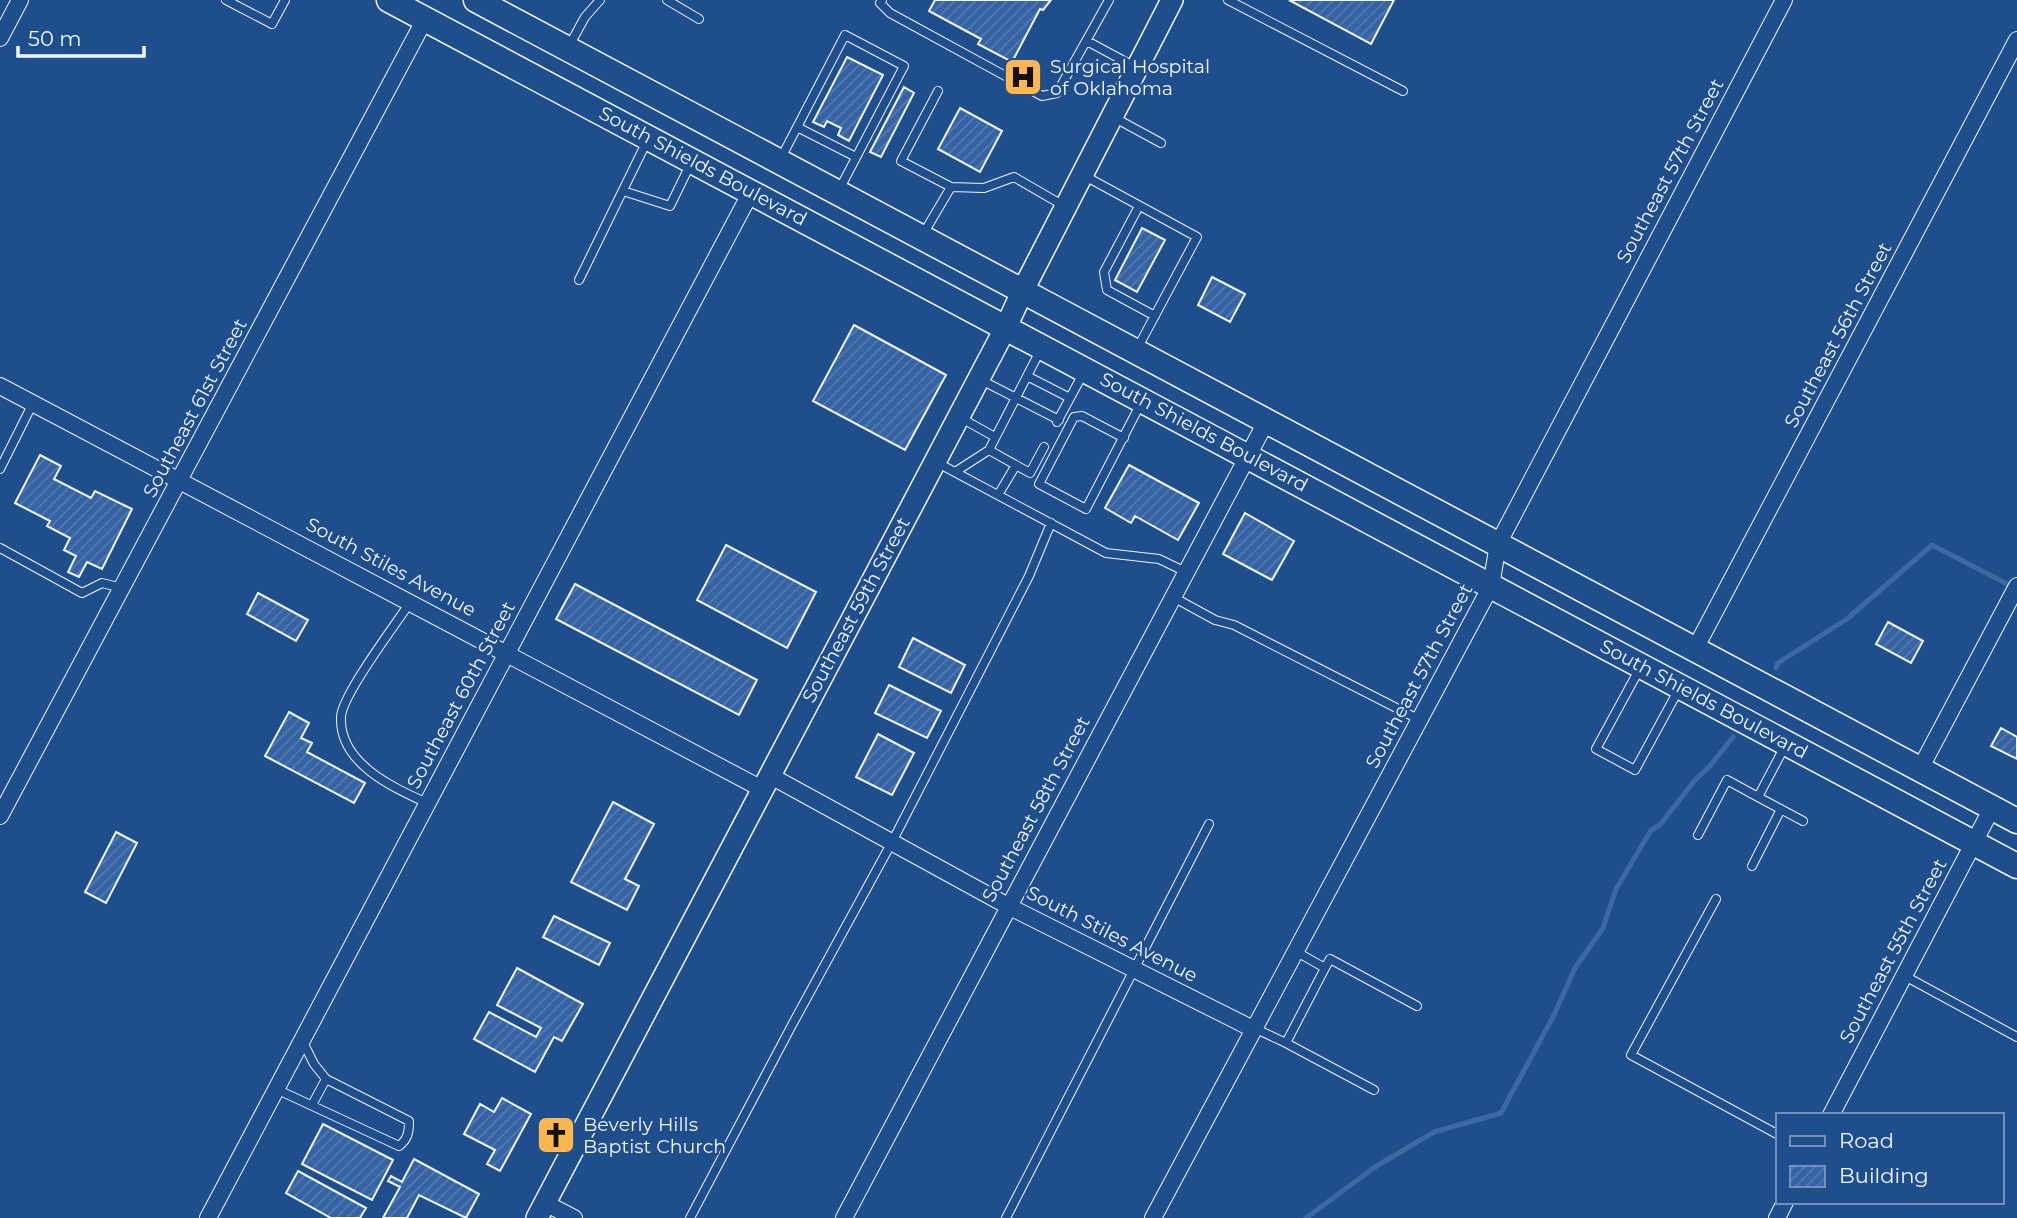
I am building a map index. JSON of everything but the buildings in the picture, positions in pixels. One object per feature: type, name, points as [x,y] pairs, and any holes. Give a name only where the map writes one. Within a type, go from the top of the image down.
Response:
[{"type":"main road","name":"South Shields Boulevard","points":[[389,0],[2017,866]]},
{"type":"main road","name":"Southeast 59th Street","points":[[541,1210],[1006,327],[1172,0]]},
{"type":"main road","name":"South Shields Boulevard","points":[[485,2],[568,49],[2017,821]]},
{"type":"main road","points":[[548,84],[568,49]]},
{"type":"street","points":[[0,38],[20,0]]},
{"type":"street","name":"Southeast 57th Street","points":[[1153,1218],[1491,586],[1497,544],[1784,0]]},
{"type":"street","name":"Southeast 61st Street","points":[[0,816],[425,19]]},
{"type":"street","name":"Southeast 56th Street","points":[[1695,649],[2017,40]]},
{"type":"street","name":"Southeast 60th Street","points":[[208,1218],[751,192]]},
{"type":"street","name":"South Stiles Avenue","points":[[0,386],[508,652],[766,782],[892,842],[1009,906],[1253,1028]]},
{"type":"street","name":"Southeast 58th Street","points":[[844,1218],[1267,420]]},
{"type":"street","points":[[1920,769],[2017,586]]},
{"type":"street","name":"Southeast 55th Street","points":[[1832,1113],[1992,808]]},
{"type":"street","points":[[541,1210],[574,1218]]},
{"type":"lane","points":[[226,0],[272,24],[285,0]]},
{"type":"lane","points":[[568,49],[585,17],[600,0]]},
{"type":"lane","points":[[667,0],[699,19]]},
{"type":"lane","points":[[881,0],[880,3],[890,13],[1042,96],[1057,93],[1109,0]]},
{"type":"lane","points":[[1228,0],[1403,91]]},
{"type":"lane","points":[[780,162],[845,35],[904,66],[838,192]]},
{"type":"lane","points":[[1087,41],[1137,68]]},
{"type":"lane","points":[[938,91],[901,161],[951,187],[984,188],[1014,177],[1066,208]]},
{"type":"lane","points":[[1113,117],[1161,143]]},
{"type":"lane","points":[[797,127],[856,157]]},
{"type":"lane","points":[[579,280],[649,138]]},
{"type":"lane","points":[[623,191],[670,206],[692,161]]},
{"type":"lane","points":[[1083,176],[1197,237],[1136,351]]},
{"type":"lane","points":[[922,237],[951,187]]},
{"type":"lane","points":[[1139,206],[1104,272],[1107,290],[1155,316]]},
{"type":"lane","points":[[955,472],[989,450],[1043,346]]},
{"type":"lane","points":[[978,379],[1016,397],[1058,422],[1086,369]]},
{"type":"lane","points":[[1027,376],[1070,398]]},
{"type":"lane","points":[[1124,438],[1082,416],[1074,417],[1039,484],[1086,509],[1124,438],[1143,399]]},
{"type":"lane","points":[[0,469],[33,403]]},
{"type":"lane","points":[[958,416],[995,437]]},
{"type":"lane","points":[[989,450],[1030,473],[1044,447]]},
{"type":"lane","points":[[934,461],[1107,553],[1160,559],[1186,572]]},
{"type":"lane","points":[[998,495],[1016,465]]},
{"type":"lane","points":[[690,1218],[892,842],[1029,576],[1051,523]]},
{"type":"lane","points":[[0,548],[82,593],[102,583],[122,588]]},
{"type":"lane","points":[[1173,597],[1215,620],[1234,625],[1420,720]]},
{"type":"lane","points":[[411,601],[349,694],[341,714],[342,736],[371,772],[400,791],[428,803]]},
{"type":"lane","points":[[1641,666],[1596,749],[1635,770],[1680,686]]},
{"type":"lane","points":[[1758,797],[1787,743]]},
{"type":"lane","points":[[1698,835],[1727,780],[1803,821]]},
{"type":"lane","points":[[1752,866],[1782,810]]},
{"type":"lane","points":[[1006,1218],[1209,824]]},
{"type":"lane","points":[[1716,900],[1631,1055],[1776,1133]]},
{"type":"lane","points":[[1295,951],[1325,968]]},
{"type":"lane","points":[[1286,1043],[1330,959],[1417,1006]]},
{"type":"lane","points":[[1903,975],[2017,1037]]},
{"type":"lane","points":[[1253,1028],[1374,1090]]},
{"type":"lane","points":[[276,1089],[399,1146],[405,1142],[409,1121],[326,1079],[314,1064],[302,1040]]},
{"type":"lane","points":[[312,1105],[326,1079]]},
{"type":"waterway","points":[[1776,668],[1778,663],[1847,619],[1932,545],[2015,588]]},
{"type":"waterway","points":[[1306,1218],[1375,1167],[1434,1132],[1501,1113],[1554,1015],[1575,968],[1603,928],[1616,889],[1651,830],[1660,825],[1733,737]]},
{"type":"place","name":"Surgical Hospital of Oklahoma","points":[[1023,77]]},
{"type":"place","name":"Beverly Hills Baptist Church","points":[[556,1135]]}]
